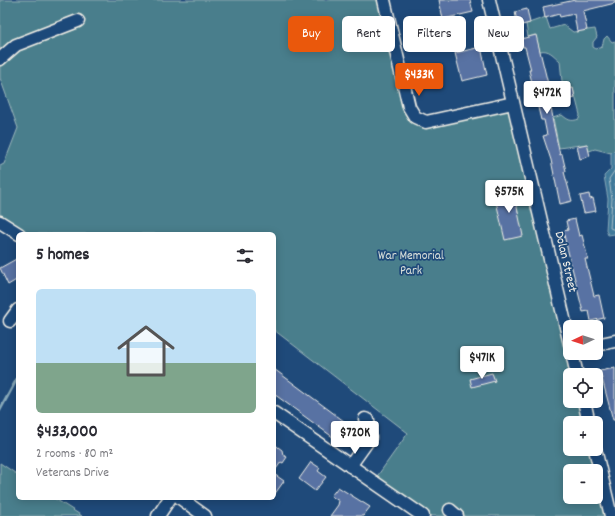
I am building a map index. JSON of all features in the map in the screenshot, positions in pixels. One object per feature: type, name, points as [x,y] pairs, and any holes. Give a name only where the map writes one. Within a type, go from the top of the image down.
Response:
[{"type":"street","points":[[384,0],[409,106],[415,117],[426,122],[513,103]]},
{"type":"street","name":"Dolan Street","points":[[489,0],[564,320]]},
{"type":"street","points":[[0,59],[16,45],[78,21]]},
{"type":"street","points":[[0,222],[16,232]]},
{"type":"street","points":[[10,321],[16,313]]},
{"type":"street","points":[[603,344],[615,341]]},
{"type":"street","points":[[276,414],[423,516]]},
{"type":"street","points":[[350,466],[370,438],[368,420],[365,418]]},
{"type":"street","points":[[597,456],[611,516]]},
{"type":"street","points":[[158,516],[169,500]]},
{"type":"street","points":[[183,500],[205,516]]},
{"type":"green space","name":"War Memorial Park","points":[[0,0],[384,0],[388,16],[342,16],[342,52],[395,52],[395,41],[416,118],[513,103],[565,320],[563,320],[563,360],[574,360],[576,368],[563,368],[563,408],[586,408],[587,416],[563,416],[563,456],[597,456],[599,464],[563,464],[563,504],[603,504],[603,482],[611,516],[423,516],[373,482],[408,433],[276,332],[276,232],[16,232],[0,222],[0,166],[4,164],[18,128],[0,78]]},
{"type":"green space","points":[[546,17],[550,29],[564,25],[573,32],[595,29],[597,37],[593,42],[593,47],[596,49],[602,47],[604,39],[607,36],[612,42],[615,41],[615,149],[611,153],[595,149],[589,151],[587,144],[559,148],[553,118],[562,115],[568,119],[574,120],[579,119],[580,115],[573,88],[569,89],[562,81],[560,61],[546,51],[540,51],[535,35],[528,37],[526,24]]},
{"type":"green space","points":[[0,463],[16,474],[16,500],[57,500],[82,516],[0,516]]},
{"type":"water","points":[[615,149],[615,234],[608,235],[606,230],[608,199],[604,176],[611,169],[611,153]]},
{"type":"building","points":[[439,0],[470,0],[473,12],[456,16],[442,16]]},
{"type":"building","points":[[575,0],[615,0],[615,3],[583,11],[587,30],[577,32],[574,14],[560,17],[559,14],[545,18],[543,7]]},
{"type":"building","points":[[527,9],[530,23],[524,24],[524,16],[516,16],[515,12]]},
{"type":"building","points":[[536,35],[549,88],[547,89],[560,155],[562,154],[566,171],[564,172],[572,201],[560,204],[551,160],[543,136],[547,135],[544,120],[541,120],[529,70],[531,70],[524,47],[524,38]]},
{"type":"building","points":[[474,49],[474,52],[482,52],[487,75],[462,81],[455,53],[466,52],[466,50]]},
{"type":"building","points":[[573,88],[575,98],[567,100],[564,90]]},
{"type":"building","points":[[587,144],[590,156],[580,159],[577,146]]},
{"type":"building","points":[[513,188],[523,236],[505,240],[494,193]]},
{"type":"building","points":[[589,194],[590,199],[593,198],[596,211],[584,213],[580,196]]},
{"type":"building","points":[[575,219],[579,236],[582,235],[588,259],[585,259],[594,296],[599,295],[604,318],[591,320],[589,311],[583,312],[563,231],[568,230],[566,221]]},
{"type":"building","points":[[16,259],[16,280],[8,285],[0,268]]},
{"type":"building","points":[[615,368],[615,420],[613,420],[603,382],[603,370]]},
{"type":"building","points":[[276,370],[360,433],[350,447],[347,445],[345,446],[276,395]]},
{"type":"building","points":[[492,373],[495,381],[472,387],[470,379]]},
{"type":"building","points":[[276,446],[282,450],[283,455],[287,457],[283,463],[281,462],[276,469]]},
{"type":"building","points":[[311,462],[320,468],[318,471],[326,477],[315,491],[299,479]]},
{"type":"building","points":[[276,475],[284,481],[276,492]]},
{"type":"building","points":[[338,487],[370,507],[363,516],[330,516],[338,505],[339,501],[331,496]]},
{"type":"waterway","points":[[0,410],[16,381]]}]
